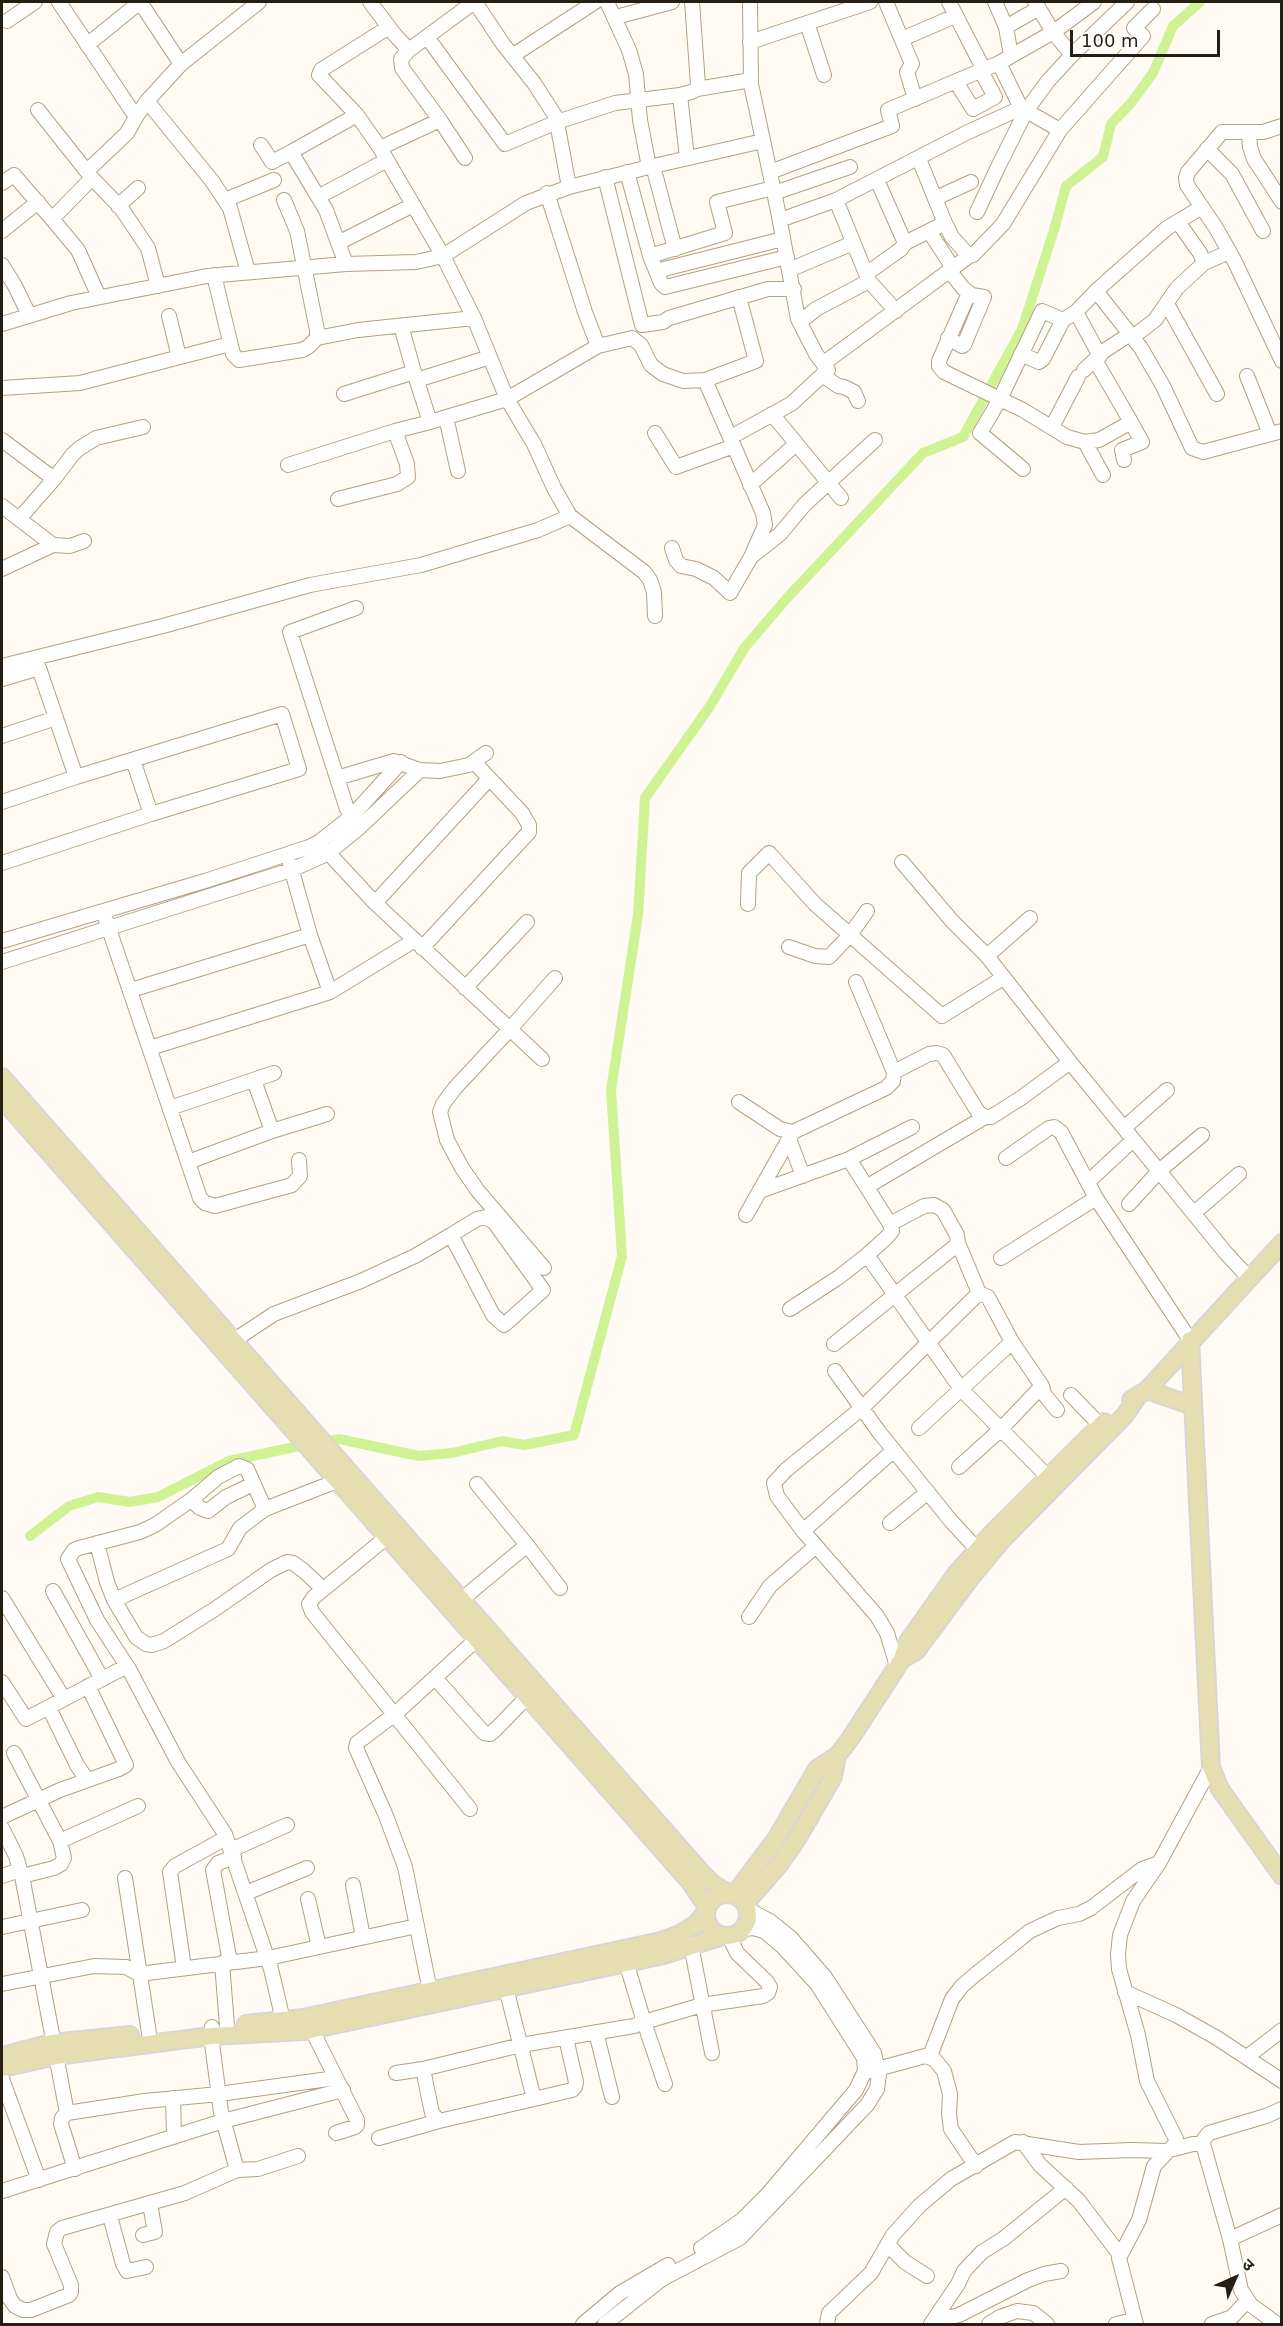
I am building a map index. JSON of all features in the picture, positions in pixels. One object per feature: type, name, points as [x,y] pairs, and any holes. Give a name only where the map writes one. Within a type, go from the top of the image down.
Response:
[{"type":"main road","points":[[2,1077],[702,1873],[713,1884],[739,1901],[747,1920],[732,1933],[664,1955],[624,1956],[430,1991],[303,2018],[2,2056]]},
{"type":"main road","points":[[2,1099],[690,1882],[706,1910],[710,1927],[732,1933]]},
{"type":"main road","points":[[900,1663],[916,1651],[1002,1540],[1125,1414],[1190,1340],[1281,1243]]},
{"type":"main road","points":[[1190,1340],[1210,1767],[1220,1789],[1281,1876]]},
{"type":"main road","points":[[739,1901],[817,1769],[837,1756],[867,1715],[900,1663],[906,1643],[930,1607],[977,1549],[1120,1407],[1142,1393],[1193,1406]]},
{"type":"main road","points":[[2,2068],[54,2049],[149,2033],[217,2029],[312,2030],[507,1988],[624,1956],[678,1935],[696,1924],[714,1898],[739,1901],[778,1866],[833,1777],[837,1756]]},
{"type":"street","points":[[3,18],[35,2]]},
{"type":"street","points":[[59,2],[136,117]]},
{"type":"street","points":[[87,45],[140,2],[181,64]]},
{"type":"street","points":[[52,219],[127,133],[147,101],[181,64],[259,2]]},
{"type":"street","points":[[370,2],[409,50]]},
{"type":"street","points":[[512,56],[595,2]]},
{"type":"street","points":[[607,2],[616,17],[636,74],[638,100],[651,166],[675,249]]},
{"type":"street","points":[[616,17],[672,2]]},
{"type":"street","points":[[692,2],[699,74],[697,89]]},
{"type":"street","points":[[750,2],[751,80],[800,322],[823,369],[838,386],[854,392],[858,401]]},
{"type":"street","points":[[750,42],[870,2]]},
{"type":"street","points":[[886,2],[912,64],[907,72],[915,99]]},
{"type":"street","points":[[949,2],[995,97],[974,109],[956,82]]},
{"type":"street","points":[[995,2],[1006,27],[1005,59],[1024,109],[1060,130]]},
{"type":"street","points":[[770,172],[892,126],[888,110],[1005,59],[1053,32],[1094,2]]},
{"type":"street","points":[[977,213],[1024,109],[1072,55],[1127,2]]},
{"type":"street","points":[[465,158],[402,68],[401,59],[427,37],[480,3],[512,56],[534,82],[556,117],[569,187]]},
{"type":"street","points":[[1006,27],[1040,5],[1053,32],[1072,55]]},
{"type":"street","points":[[655,433],[676,467],[733,442],[790,404],[823,369],[896,310],[969,256],[1003,224],[1060,130],[1143,36],[1134,28],[1153,9]]},
{"type":"street","points":[[902,39],[955,16]]},
{"type":"street","points":[[807,23],[824,75]]},
{"type":"street","points":[[390,27],[321,70],[319,75],[357,115],[384,154],[443,256],[474,318],[507,399],[534,444],[570,516],[644,572],[654,592],[655,616]]},
{"type":"street","points":[[427,37],[505,144],[556,122],[615,103],[680,94],[751,80]]},
{"type":"street","points":[[680,94],[687,158]]},
{"type":"street","points":[[147,101],[230,208],[248,273]]},
{"type":"street","points":[[780,220],[836,200],[968,132],[1024,109]]},
{"type":"street","points":[[38,110],[118,206],[148,248],[158,286]]},
{"type":"street","points":[[261,145],[272,162],[357,115]]},
{"type":"street","points":[[318,197],[440,120]]},
{"type":"street","points":[[1281,126],[1263,132],[1222,132],[1188,172],[1186,178],[1229,252],[1281,361]]},
{"type":"street","points":[[1249,132],[1254,159],[1281,202]]},
{"type":"street","points":[[2,324],[71,303],[214,275],[346,264],[416,262],[443,256],[526,203],[547,193],[605,177],[763,141]]},
{"type":"street","points":[[1207,149],[1232,174],[1263,231]]},
{"type":"street","points":[[291,152],[326,210],[346,264]]},
{"type":"street","points":[[919,159],[945,224],[952,237],[969,256]]},
{"type":"street","points":[[650,256],[725,233],[717,202],[774,190],[850,167]]},
{"type":"street","points":[[627,172],[650,256],[661,283],[665,287],[788,264],[853,243]]},
{"type":"street","points":[[2,183],[14,175],[38,202],[78,250],[99,297]]},
{"type":"street","points":[[605,177],[642,325],[663,322],[669,318],[768,289],[794,289]]},
{"type":"street","points":[[225,200],[274,180]]},
{"type":"street","points":[[877,180],[905,243]]},
{"type":"street","points":[[936,198],[971,183]]},
{"type":"street","points":[[118,206],[138,188]]},
{"type":"street","points":[[547,193],[598,346]]},
{"type":"street","points":[[284,200],[297,231],[306,268],[317,338]]},
{"type":"street","points":[[836,200],[868,278],[896,310]]},
{"type":"street","points":[[2,231],[38,202]]},
{"type":"street","points":[[338,243],[413,205]]},
{"type":"street","points":[[1021,354],[1040,362],[1063,320],[1076,312],[1096,291],[1167,228],[1202,207]]},
{"type":"street","points":[[1178,222],[1200,253],[1204,263]]},
{"type":"street","points":[[800,322],[816,309],[868,278],[905,243],[945,224]]},
{"type":"street","points":[[928,231],[953,268],[952,274],[969,293],[939,361],[939,366],[944,372],[992,395],[1067,437],[1085,442],[1099,440],[1131,422]]},
{"type":"street","points":[[656,271],[783,239]]},
{"type":"street","points":[[1052,427],[1081,374],[1097,358],[1155,320],[1177,288],[1204,263],[1229,252]]},
{"type":"street","points":[[2,265],[29,315]]},
{"type":"street","points":[[214,275],[230,344],[238,360],[302,350],[317,338],[358,330],[474,318]]},
{"type":"street","points":[[1096,291],[1132,336],[1162,386],[1192,448],[1203,452],[1276,432],[1247,376]]},
{"type":"street","points":[[288,465],[507,399],[598,346],[632,338],[641,345],[651,364],[663,374],[683,381],[705,380],[756,361],[739,297]]},
{"type":"street","points":[[1167,304],[1217,394]]},
{"type":"street","points":[[1023,469],[980,433],[992,395],[1021,354],[1042,311],[1063,320]]},
{"type":"street","points":[[1076,312],[1097,358],[1142,442],[1122,450],[1124,459]]},
{"type":"street","points":[[169,316],[179,357]]},
{"type":"street","points":[[401,326],[430,422]]},
{"type":"street","points":[[2,388],[80,383],[230,344]]},
{"type":"street","points":[[344,394],[490,357]]},
{"type":"street","points":[[672,548],[681,566],[696,569],[714,578],[730,593],[765,525],[763,513],[705,380]]},
{"type":"street","points":[[772,414],[841,498]]},
{"type":"street","points":[[446,417],[458,471]]},
{"type":"street","points":[[19,519],[73,454],[96,438],[143,427]]},
{"type":"street","points":[[338,500],[397,484],[408,477],[407,464],[395,431]]},
{"type":"street","points":[[2,440],[54,479]]},
{"type":"street","points":[[751,556],[780,534],[828,482],[874,440]]},
{"type":"street","points":[[1085,442],[1103,475]]},
{"type":"street","points":[[750,485],[796,444]]},
{"type":"street","points":[[2,506],[54,545]]},
{"type":"street","points":[[2,666],[163,626],[310,585],[421,565],[538,530],[570,516]]},
{"type":"street","points":[[2,569],[54,545],[70,546],[84,541]]},
{"type":"street","points":[[356,608],[291,632],[347,809],[356,821]]},
{"type":"street","points":[[2,679],[39,668],[76,777]]},
{"type":"street","points":[[2,802],[282,714],[298,769],[2,863]]},
{"type":"street","points":[[2,736],[56,718]]},
{"type":"street","points":[[150,1048],[330,992],[418,944],[529,832],[529,825],[522,813],[489,779],[481,758],[440,771],[420,770],[401,762],[384,762],[337,778]]},
{"type":"street","points":[[133,760],[151,814]]},
{"type":"street","points":[[401,762],[356,821],[327,854],[291,870],[6,961],[2,941],[288,855],[320,842],[356,821],[420,770]]},
{"type":"street","points":[[375,903],[489,779]]},
{"type":"street","points":[[320,842],[327,854],[375,903],[542,1059]]},
{"type":"street","points":[[748,904],[749,873],[769,854],[815,904],[942,1016],[1003,978]]},
{"type":"street","points":[[288,855],[310,935],[330,992]]},
{"type":"street","points":[[902,862],[952,921],[987,956],[1070,1062],[1248,1277]]},
{"type":"street","points":[[789,947],[815,956],[829,957],[850,935],[867,911]]},
{"type":"street","points":[[104,912],[200,1198],[215,1206],[292,1185],[300,1176],[299,1160]]},
{"type":"street","points":[[987,956],[1030,918]]},
{"type":"street","points":[[465,988],[527,922]]},
{"type":"street","points":[[131,990],[310,935]]},
{"type":"street","points":[[544,1268],[478,1191],[462,1168],[447,1140],[440,1112],[442,1104],[455,1088],[555,978]]},
{"type":"street","points":[[746,1215],[791,1135],[886,1088],[893,1081],[894,1072],[856,982]]},
{"type":"street","points":[[894,1072],[929,1054],[937,1053],[943,1056],[978,1112],[985,1117]]},
{"type":"street","points":[[867,1186],[985,1117],[990,1117],[1021,1098],[1070,1062]]},
{"type":"street","points":[[170,1108],[274,1073]]},
{"type":"street","points":[[254,1080],[272,1131]]},
{"type":"street","points":[[1124,1128],[1167,1090]]},
{"type":"street","points":[[739,1102],[791,1135],[803,1176]]},
{"type":"street","points":[[188,1162],[272,1131],[327,1114]]},
{"type":"street","points":[[760,1191],[849,1159],[912,1127]]},
{"type":"street","points":[[1006,1158],[1049,1128],[1054,1127],[1061,1132],[1096,1198],[1190,1340]]},
{"type":"street","points":[[1129,1204],[1159,1171],[1202,1135]]},
{"type":"street","points":[[1088,1182],[1134,1140]]},
{"type":"street","points":[[790,1309],[867,1255],[892,1231],[890,1224],[849,1159]]},
{"type":"street","points":[[1194,1213],[1239,1173]]},
{"type":"street","points":[[1001,1258],[1096,1198]]},
{"type":"street","points":[[890,1224],[924,1206],[934,1205],[943,1210],[957,1235],[958,1243],[979,1293],[988,1297],[1012,1342],[1042,1386],[1044,1394],[1057,1410]]},
{"type":"street","points":[[233,1341],[274,1314],[361,1281],[416,1256],[477,1219],[486,1217],[494,1222],[543,1290],[504,1325],[493,1315],[451,1235]]},
{"type":"street","points":[[834,1344],[894,1294],[955,1249],[958,1243]]},
{"type":"street","points":[[867,1255],[961,1389],[1048,1476]]},
{"type":"street","points":[[900,1663],[877,1616],[803,1531],[777,1496],[774,1484],[786,1470],[862,1408],[979,1293]]},
{"type":"street","points":[[919,1428],[1012,1342]]},
{"type":"street","points":[[835,1371],[894,1450],[977,1549]]},
{"type":"street","points":[[959,1467],[1000,1430],[1042,1386]]},
{"type":"street","points":[[1071,1395],[1100,1425]]},
{"type":"street","points":[[803,1531],[894,1450]]},
{"type":"street","points":[[265,1509],[247,1469],[239,1466],[218,1477],[191,1500],[155,1525],[140,1532],[74,1550],[68,1559],[97,1620],[127,1666],[178,1762],[218,1821],[231,1848],[268,1958],[283,2020]]},
{"type":"street","points":[[114,1600],[228,1549],[240,1528],[265,1509],[337,1481]]},
{"type":"street","points":[[191,1500],[200,1508],[208,1511],[232,1494],[253,1484]]},
{"type":"street","points":[[477,1484],[560,1588]]},
{"type":"street","points":[[890,1523],[928,1492]]},
{"type":"street","points":[[387,1537],[322,1589],[309,1604],[312,1612],[470,1809]]},
{"type":"street","points":[[97,1543],[114,1600],[141,1642],[152,1644],[164,1641],[271,1570],[287,1562],[293,1563],[304,1571],[322,1589]]},
{"type":"street","points":[[461,1600],[527,1545]]},
{"type":"street","points":[[749,1617],[770,1586],[816,1546]]},
{"type":"street","points":[[53,1591],[102,1679]]},
{"type":"street","points":[[2,1598],[64,1699]]},
{"type":"street","points":[[430,1991],[405,1867],[386,1816],[356,1748],[359,1739],[395,1714],[477,1639]]},
{"type":"street","points":[[2,1682],[26,1719],[127,1666]]},
{"type":"street","points":[[435,1678],[483,1733],[490,1734],[528,1697]]},
{"type":"street","points":[[2,1817],[126,1765],[87,1686]]},
{"type":"street","points":[[48,1708],[87,1780]]},
{"type":"street","points":[[2,1876],[54,1868],[61,1864],[64,1858],[60,1841],[14,1753]]},
{"type":"street","points":[[1116,2325],[1135,2322],[1120,2255],[1139,2220],[1154,2166],[1175,2144],[1176,2139],[1147,2081],[1138,2035],[1119,1969],[1120,1935],[1133,1900],[1160,1863],[1210,1767]]},
{"type":"street","points":[[60,1841],[138,1806]]},
{"type":"street","points":[[184,1968],[170,1872],[175,1866],[231,1848],[287,1824]]},
{"type":"street","points":[[2,1828],[16,1856],[21,1873],[67,2113]]},
{"type":"street","points":[[231,1848],[213,1870],[226,1963],[217,2029],[219,2094],[237,2170]]},
{"type":"street","points":[[924,2057],[952,1999],[976,1974],[1030,1931],[1058,1917],[1079,1914],[1091,1908],[1142,1869],[1160,1863]]},
{"type":"street","points":[[246,1893],[307,1868]]},
{"type":"street","points":[[124,1878],[149,2033]]},
{"type":"street","points":[[353,1885],[363,1937]]},
{"type":"street","points":[[308,1899],[319,1947]]},
{"type":"street","points":[[583,2325],[620,2293],[709,2244],[742,2220],[767,2195],[872,2071],[874,2053],[825,1977],[791,1938],[739,1901]]},
{"type":"street","points":[[2,1927],[82,1910]]},
{"type":"street","points":[[2,1984],[94,1966],[126,1967],[140,1974],[268,1958],[417,1926]]},
{"type":"street","points":[[396,2073],[423,2069],[521,2045],[644,2022],[702,2005],[763,1996],[770,1987],[737,1953],[732,1933],[753,1928],[764,1931],[783,1947],[817,1984],[872,2071],[877,2089],[867,2105],[740,2238],[662,2279],[605,2325]]},
{"type":"street","points":[[691,1946],[711,2053]]},
{"type":"street","points":[[624,1956],[665,2084]]},
{"type":"street","points":[[507,1988],[534,2099]]},
{"type":"street","points":[[1125,1992],[1176,2015],[1247,2057],[1281,2081]]},
{"type":"street","points":[[312,2030],[357,2120],[355,2127],[336,2133]]},
{"type":"street","points":[[1247,2057],[1281,2030]]},
{"type":"street","points":[[596,2032],[612,2097]]},
{"type":"street","points":[[379,2138],[439,2121],[572,2090],[576,2082],[566,2037]]},
{"type":"street","points":[[872,2071],[924,2057],[940,2065],[944,2071],[950,2094],[948,2115],[951,2129],[976,2166]]},
{"type":"street","points":[[423,2069],[432,2113],[439,2121]]},
{"type":"street","points":[[2,2079],[39,2180]]},
{"type":"street","points":[[75,2169],[61,2124],[62,2118],[67,2113],[173,2098],[339,2084]]},
{"type":"street","points":[[2,2192],[339,2084]]},
{"type":"street","points":[[173,2098],[174,2137]]},
{"type":"street","points":[[1277,2325],[1247,2301],[1241,2290],[1230,2239],[1203,2144],[1209,2133],[1266,2116],[1281,2109]]},
{"type":"street","points":[[828,2325],[829,2313],[871,2273],[905,2221],[920,2206],[951,2179],[1015,2142],[1080,2152],[1166,2151],[1193,2144],[1203,2144]]},
{"type":"street","points":[[1023,2142],[1035,2160],[1079,2201],[1120,2255]]},
{"type":"street","points":[[2,2277],[10,2299],[22,2310],[31,2310],[69,2295],[71,2285],[54,2244],[57,2232],[62,2228],[150,2204],[183,2201],[237,2170],[258,2169],[298,2156]]},
{"type":"street","points":[[933,2323],[964,2271],[982,2252],[1003,2239],[1066,2188]]},
{"type":"street","points":[[143,2235],[155,2232],[150,2204]]},
{"type":"street","points":[[110,2216],[127,2271],[146,2267]]},
{"type":"street","points":[[1230,2239],[1281,2216]]},
{"type":"street","points":[[888,2245],[905,2262],[927,2276]]},
{"type":"street","points":[[933,2323],[959,2315],[1028,2280],[1061,2271]]},
{"type":"street","points":[[1212,2325],[1232,2317],[1247,2301]]},
{"type":"street","points":[[977,2306],[989,2324],[1017,2311],[1033,2313],[1047,2325]]},
{"type":"waterway","points":[[328,1441],[339,1439],[419,1456],[452,1453],[502,1441],[524,1445],[574,1435],[622,1256],[611,1090],[638,915],[645,798],[710,706],[745,647],[788,597],[923,453],[963,437],[1022,329],[1066,186],[1103,157],[1111,124],[1131,103],[1153,73],[1173,26],[1200,2]]},
{"type":"waterway","points":[[30,1536],[69,1506],[98,1497],[130,1502],[158,1497],[229,1461],[299,1446]]}]
